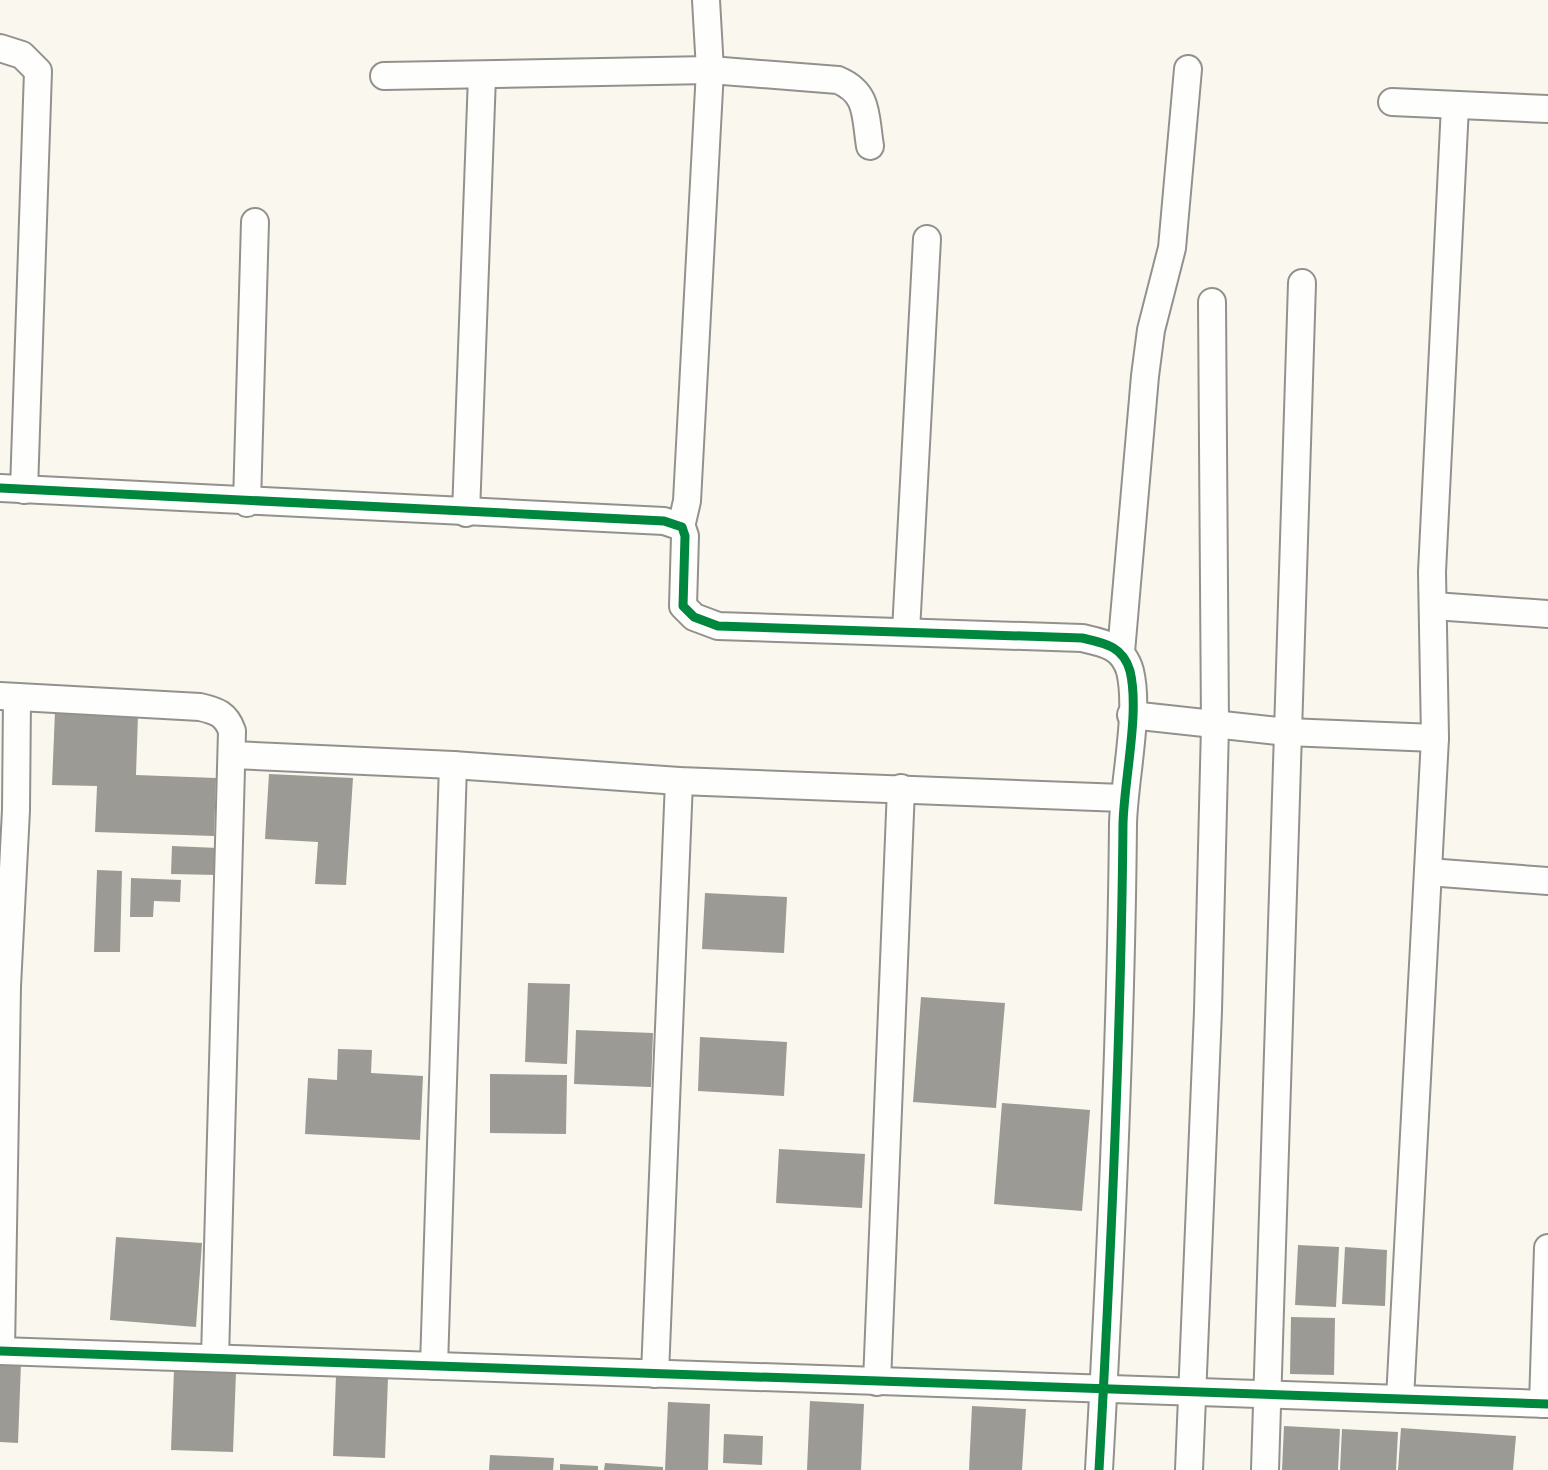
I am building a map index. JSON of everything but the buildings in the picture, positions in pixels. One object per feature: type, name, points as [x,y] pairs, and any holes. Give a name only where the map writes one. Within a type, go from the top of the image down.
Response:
[{"type":"street","points":[[706,0],[710,70],[687,501],[681,527],[685,537],[683,606],[694,617],[718,626],[1082,638],[1106,643],[1121,652]]},
{"type":"street","points":[[0,48],[22,55],[38,71],[12,489],[247,503],[664,521],[681,527]]},
{"type":"street","points":[[1099,1470],[1122,997],[1124,798],[1131,715],[1129,669],[1121,652],[1145,376],[1151,330],[1172,248],[1188,69]]},
{"type":"street","points":[[384,76],[710,70],[838,80],[854,87],[863,104],[870,146]]},
{"type":"street","points":[[466,513],[482,76]]},
{"type":"street","points":[[1392,102],[1548,109]]},
{"type":"street","points":[[1400,1399],[1435,738],[1432,572],[1455,106]]},
{"type":"street","points":[[247,503],[255,222]]},
{"type":"street","points":[[906,631],[927,239]]},
{"type":"street","points":[[1265,1470],[1302,283]]},
{"type":"street","points":[[1189,1470],[1208,1012],[1215,726],[1212,302]]},
{"type":"street","points":[[1434,606],[1548,614]]},
{"type":"street","points":[[215,1358],[232,731],[228,720],[218,711],[200,707],[8,697],[16,810],[4,985],[1,1351],[1546,1404],[1548,1248]]},
{"type":"street","points":[[1131,715],[1287,732],[1435,738]]},
{"type":"street","points":[[232,755],[453,765],[679,781],[1124,798]]},
{"type":"street","points":[[433,1366],[453,765]]},
{"type":"street","points":[[655,1374],[679,781]]},
{"type":"street","points":[[877,1382],[901,788]]},
{"type":"street","points":[[1428,872],[1548,881]]},
{"type":"cycle path","points":[[0,488],[664,521],[682,527],[685,536],[683,606],[694,617],[718,626],[1082,638],[1105,644],[1118,651],[1130,671],[1133,706],[1123,824],[1115,1147],[1099,1470]]},
{"type":"cycle path","points":[[0,1351],[1548,1404]]}]
